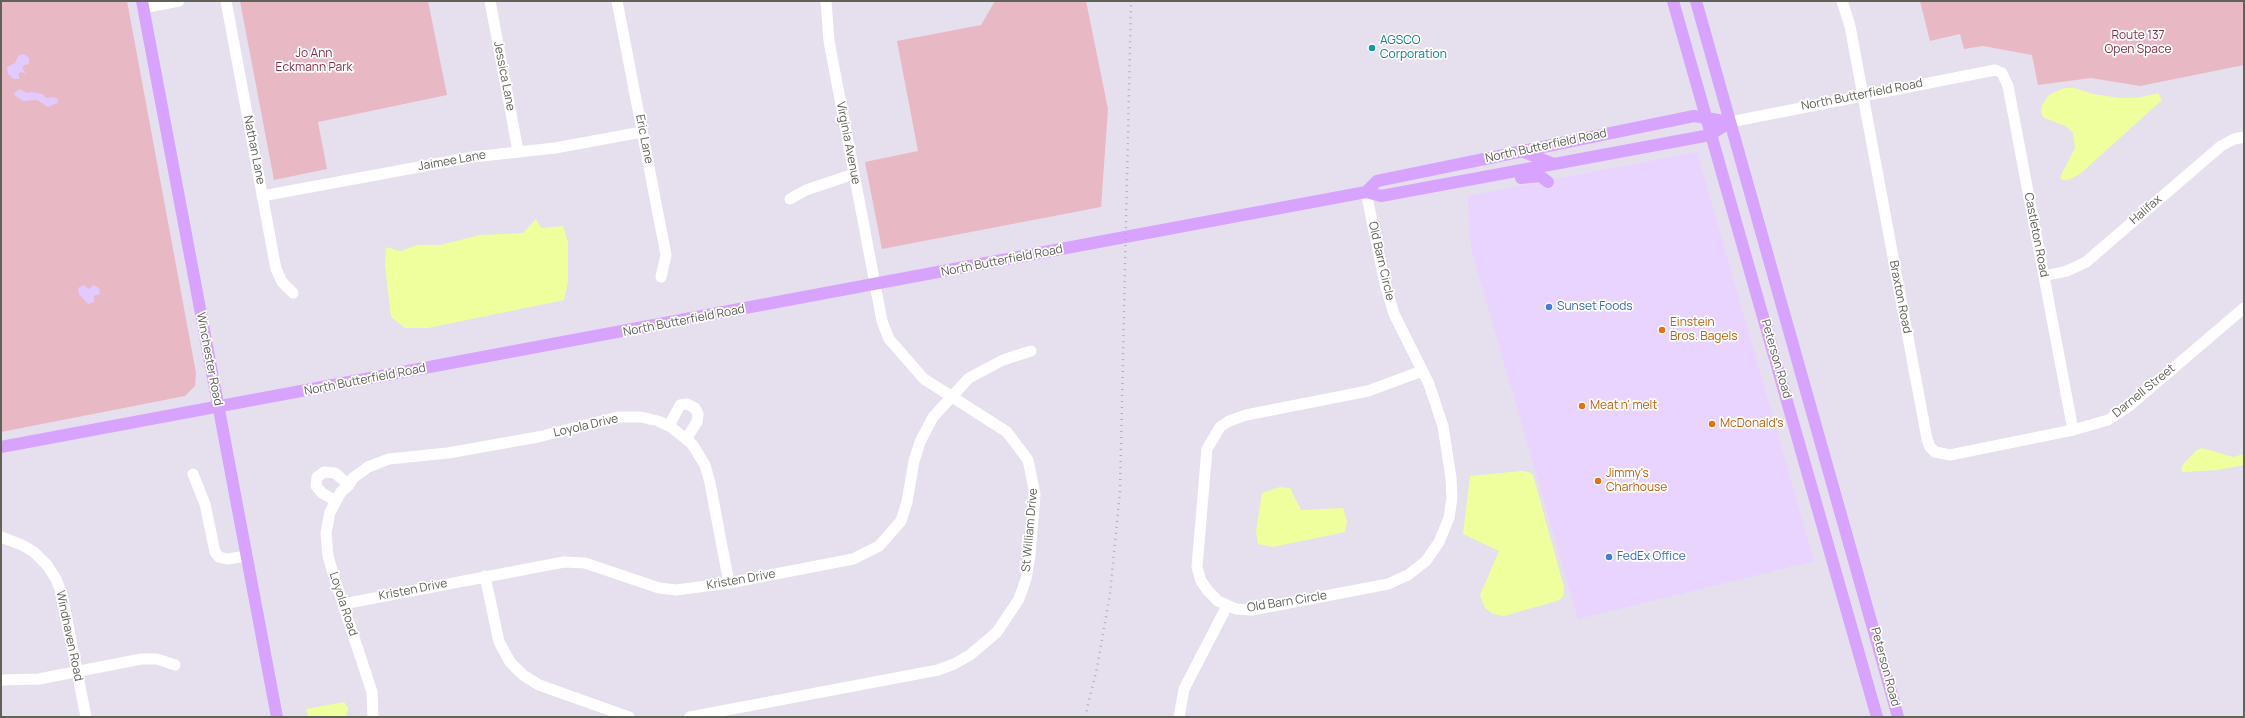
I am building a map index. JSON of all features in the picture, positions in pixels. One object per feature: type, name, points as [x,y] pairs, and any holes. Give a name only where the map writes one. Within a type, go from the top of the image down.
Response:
[{"type":"main road","name":"Peterson Road","points":[[1673,1],[1710,135],[1825,529],[1877,717]]},
{"type":"main road","name":"Peterson Road","points":[[1696,1],[1898,717]]},
{"type":"main road","name":"Peterson Road","points":[[1700,1],[1707,39]]},
{"type":"main road","name":"Winchester Road","points":[[143,4],[277,717]]},
{"type":"main road","name":"North Butterfield Road","points":[[1366,192],[1377,181],[1694,116],[1730,122]]},
{"type":"main road","name":"North Butterfield Road","points":[[1,447],[875,285],[1366,192],[1381,196],[1710,135],[1730,122]]},
{"type":"main road","points":[[1521,151],[1554,164]]},
{"type":"main road","points":[[1442,185],[1455,187],[1540,176],[1548,182]]},
{"type":"street","points":[[143,4],[179,1]]},
{"type":"street","name":"Nathan Lane","points":[[226,1],[276,269],[282,282],[293,293]]},
{"type":"street","name":"Jessica Lane","points":[[490,1],[518,151]]},
{"type":"street","name":"Eric Lane","points":[[617,1],[666,255],[661,277]]},
{"type":"street","name":"Virginia Avenue","points":[[826,1],[829,41],[875,285]]},
{"type":"street","name":"Braxton Road","points":[[1842,1],[1850,26],[1927,439],[1930,447],[1943,455],[1980,449]]},
{"type":"street","name":"Castleton Road","points":[[1971,74],[1995,70],[2002,73],[2006,79],[2073,430]]},
{"type":"street","name":"North Butterfield Road","points":[[1730,122],[1862,94],[1971,74]]},
{"type":"street","name":"Jaimee Lane","points":[[262,196],[473,157],[555,148],[642,132]]},
{"type":"street","name":"Halifax","points":[[2044,276],[2067,271],[2086,262],[2221,146],[2234,139],[2244,137]]},
{"type":"street","points":[[790,199],[806,190],[854,174]]},
{"type":"street","name":"Old Barn Circle","points":[[1366,192],[1385,284],[1394,314],[1422,371],[1443,426],[1449,454],[1452,498],[1449,518],[1439,542],[1426,561],[1408,575],[1388,584],[1252,610],[1236,609],[1227,606],[1208,591],[1202,581],[1197,567],[1207,449],[1220,427],[1229,421],[1246,415],[1368,391],[1422,371]]},
{"type":"street","name":"St William Drive","points":[[690,717],[938,670],[970,655],[997,632],[1019,599],[1026,579],[1030,555],[1034,483],[1028,460],[1007,432],[924,379],[889,339],[882,321],[875,285]]},
{"type":"street","name":"Darnell Street","points":[[1980,449],[2073,430],[2108,420],[2130,406],[2244,308]]},
{"type":"street","name":"Kristen Drive","points":[[343,604],[564,562],[578,562],[604,568],[659,588],[676,590],[729,583],[852,559],[879,546],[901,521],[907,502],[914,461],[920,442],[933,417],[951,396],[969,378],[983,370],[1003,360],[1031,351]]},
{"type":"street","points":[[669,426],[680,405],[687,404],[694,408],[698,414],[697,422],[686,438]]},
{"type":"street","name":"Loyola Drive","points":[[342,493],[353,478],[360,472],[389,459],[493,446],[538,437],[618,417],[641,417],[669,426],[686,438],[701,457],[710,483],[729,583]]},
{"type":"street","points":[[193,474],[205,504],[215,552],[219,557],[227,559],[247,556]]},
{"type":"street","name":"Loyola Road","points":[[342,493],[327,521],[326,546],[343,604],[372,692],[373,717]]},
{"type":"street","name":"Windhaven Road","points":[[1,537],[22,544],[34,552],[47,565],[56,579],[62,594],[86,717]]},
{"type":"street","points":[[485,576],[499,642],[510,662],[524,675],[539,685],[629,717]]},
{"type":"street","points":[[1179,717],[1184,689],[1227,606]]},
{"type":"street","points":[[1,680],[38,678],[141,659],[157,659],[175,665]]},
{"type":"shaded area","points":[[2064,88],[2074,88],[2093,94],[2120,98],[2137,98],[2158,93],[2162,100],[2080,174],[2068,180],[2062,180],[2060,177],[2075,148],[2073,133],[2066,126],[2044,118],[2041,112],[2042,105],[2049,95]]},
{"type":"shaded area","points":[[1697,152],[1814,561],[1578,619],[1471,248],[1468,196]]},
{"type":"shaded area","points":[[536,219],[541,228],[563,226],[568,242],[568,282],[564,300],[428,328],[405,328],[391,317],[385,265],[386,247],[400,251],[418,245],[441,245],[480,235],[523,233]]},
{"type":"shaded area","points":[[2202,448],[2233,457],[2244,454],[2244,465],[2218,470],[2182,472],[2181,467],[2186,461],[2197,450]]},
{"type":"shaded area","points":[[1522,471],[1529,472],[1533,475],[1564,587],[1563,597],[1557,601],[1504,616],[1493,614],[1485,608],[1480,595],[1499,551],[1463,534],[1470,476]]},
{"type":"shaded area","points":[[1280,487],[1290,488],[1301,510],[1343,508],[1347,522],[1345,532],[1273,547],[1258,544],[1256,531],[1262,493]]},
{"type":"shaded area","points":[[344,702],[348,708],[346,717],[308,717],[306,709]]},
{"type":"green space","points":[[1,1],[127,1],[196,373],[195,386],[185,396],[1,432]]},
{"type":"green space","name":"Jo Ann Eckmann Park","points":[[240,1],[428,1],[447,95],[318,122],[327,169],[274,180]]},
{"type":"green space","points":[[995,1],[1086,1],[1108,109],[1101,207],[882,249],[865,162],[918,151],[897,41],[981,25]]},
{"type":"green space","name":"Route 137 Open Space","points":[[1920,1],[2244,1],[2244,65],[2140,86],[2091,78],[2038,85],[2032,55],[1983,46],[1964,49],[1960,34],[1930,41]]},
{"type":"sand","points":[[24,54],[29,58],[29,64],[24,65],[22,69],[26,73],[20,72],[18,75],[20,79],[14,79],[8,74],[7,67],[15,63],[19,55]]},
{"type":"sand","points":[[20,89],[26,93],[33,92],[42,94],[46,98],[54,97],[58,99],[57,103],[48,107],[37,100],[23,101],[14,95],[15,92]]},
{"type":"sand","points":[[84,285],[89,289],[93,285],[99,288],[100,294],[94,296],[94,302],[88,304],[79,294],[78,288]]},
{"type":"railway","points":[[1085,717],[1097,668],[1110,594],[1120,491],[1131,1]]},
{"type":"place","name":"AGSCO Corporation","points":[[1372,48]]},
{"type":"place","name":"Sunset Foods","points":[[1549,307]]},
{"type":"place","name":"Einstein Bros. Bagels","points":[[1662,330]]},
{"type":"place","name":"Meat n' melt","points":[[1582,406]]},
{"type":"place","name":"McDonald's","points":[[1712,424]]},
{"type":"place","name":"Jimmy's Charhouse","points":[[1598,481]]},
{"type":"place","name":"FedEx Office","points":[[1609,557]]}]
